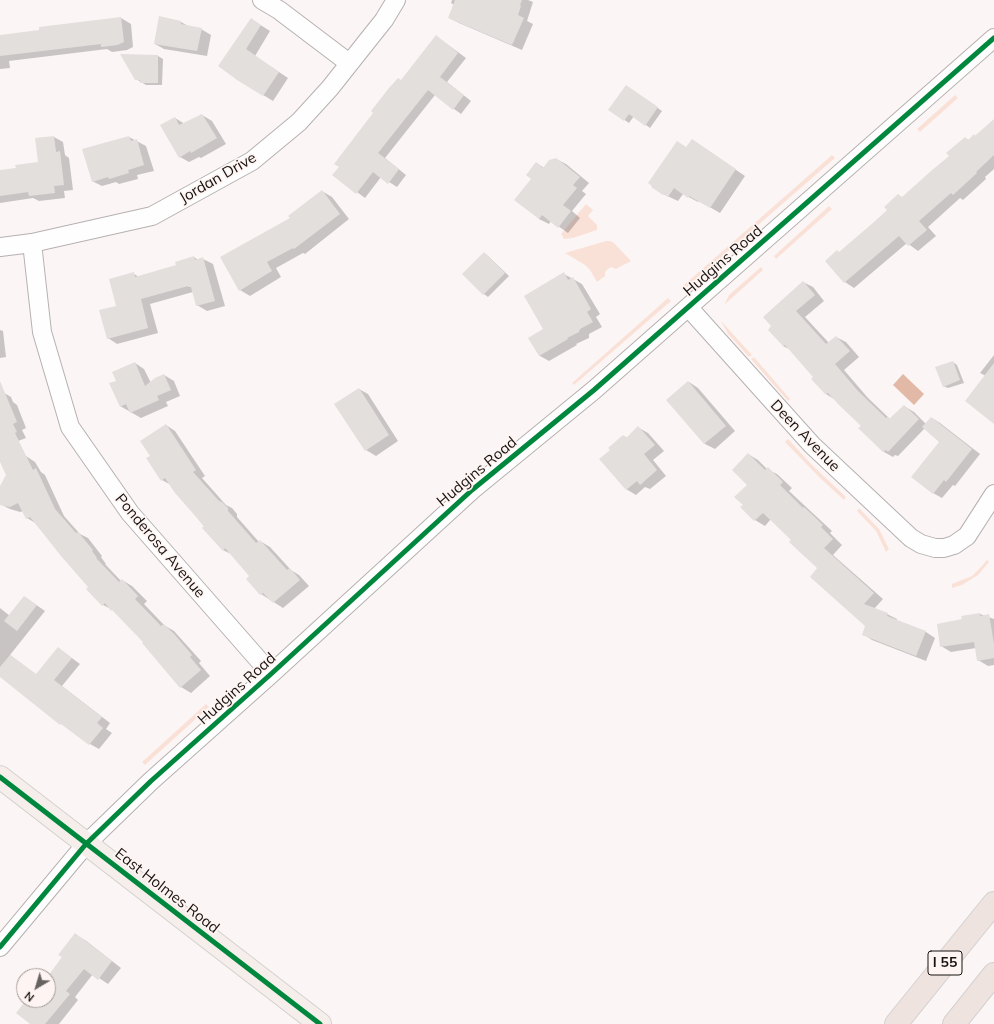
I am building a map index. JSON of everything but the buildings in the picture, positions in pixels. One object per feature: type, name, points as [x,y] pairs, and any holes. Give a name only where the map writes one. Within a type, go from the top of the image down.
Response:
[{"type":"highway","name":"I 55","points":[[896,1024],[994,903]]},
{"type":"highway","points":[[954,1024],[994,974]]},
{"type":"main road","name":"East Holmes Road","points":[[0,777],[320,1024]]},
{"type":"street","points":[[262,0],[279,10],[349,63]]},
{"type":"street","name":"Jordan Drive","points":[[0,247],[32,243],[152,216],[252,161],[299,122],[330,88],[384,20],[396,0]]},
{"type":"street","name":"Hudgins Road","points":[[0,947],[86,844],[151,781],[271,674],[472,490],[584,399],[994,38]]},
{"type":"street","name":"Ponderosa Avenue","points":[[32,243],[42,332],[70,427],[130,513],[271,674]]},
{"type":"street","name":"Deen Avenue","points":[[689,308],[780,410],[842,475],[911,538],[921,544],[935,548],[944,548],[954,545],[967,536],[994,494]]},
{"type":"shaded area","points":[[955,95],[958,98],[920,132],[917,129]]},
{"type":"shaded area","points":[[832,155],[835,158],[687,287],[684,285]]},
{"type":"shaded area","points":[[586,204],[593,210],[588,216],[597,225],[597,230],[573,238],[564,239],[561,234]]},
{"type":"shaded area","points":[[829,206],[832,209],[776,259],[774,256]]},
{"type":"shaded area","points":[[606,241],[614,243],[631,261],[616,269],[611,267],[605,272],[605,276],[597,282],[590,270],[585,265],[565,253]]},
{"type":"shaded area","points":[[761,267],[763,270],[724,305],[729,295]]},
{"type":"shaded area","points":[[668,298],[671,301],[574,385],[572,383]]},
{"type":"shaded area","points":[[721,321],[752,355],[749,357],[728,334]]},
{"type":"shaded area","points":[[754,357],[790,399],[788,401],[751,359]]},
{"type":"shaded area","points":[[903,374],[924,394],[914,405],[893,385]]},
{"type":"shaded area","points":[[788,439],[812,465],[846,497],[844,500],[785,442]]},
{"type":"shaded area","points":[[859,508],[879,529],[889,549],[886,552],[876,531],[857,511]]},
{"type":"shaded area","points":[[987,560],[989,562],[978,575],[962,585],[952,588],[952,584],[972,576]]},
{"type":"shaded area","points":[[206,704],[209,707],[145,765],[142,762]]},
{"type":"cycle path","points":[[0,947],[86,844],[151,781],[271,674],[472,490],[594,390],[994,38]]},
{"type":"cycle path","points":[[0,777],[320,1024]]}]
